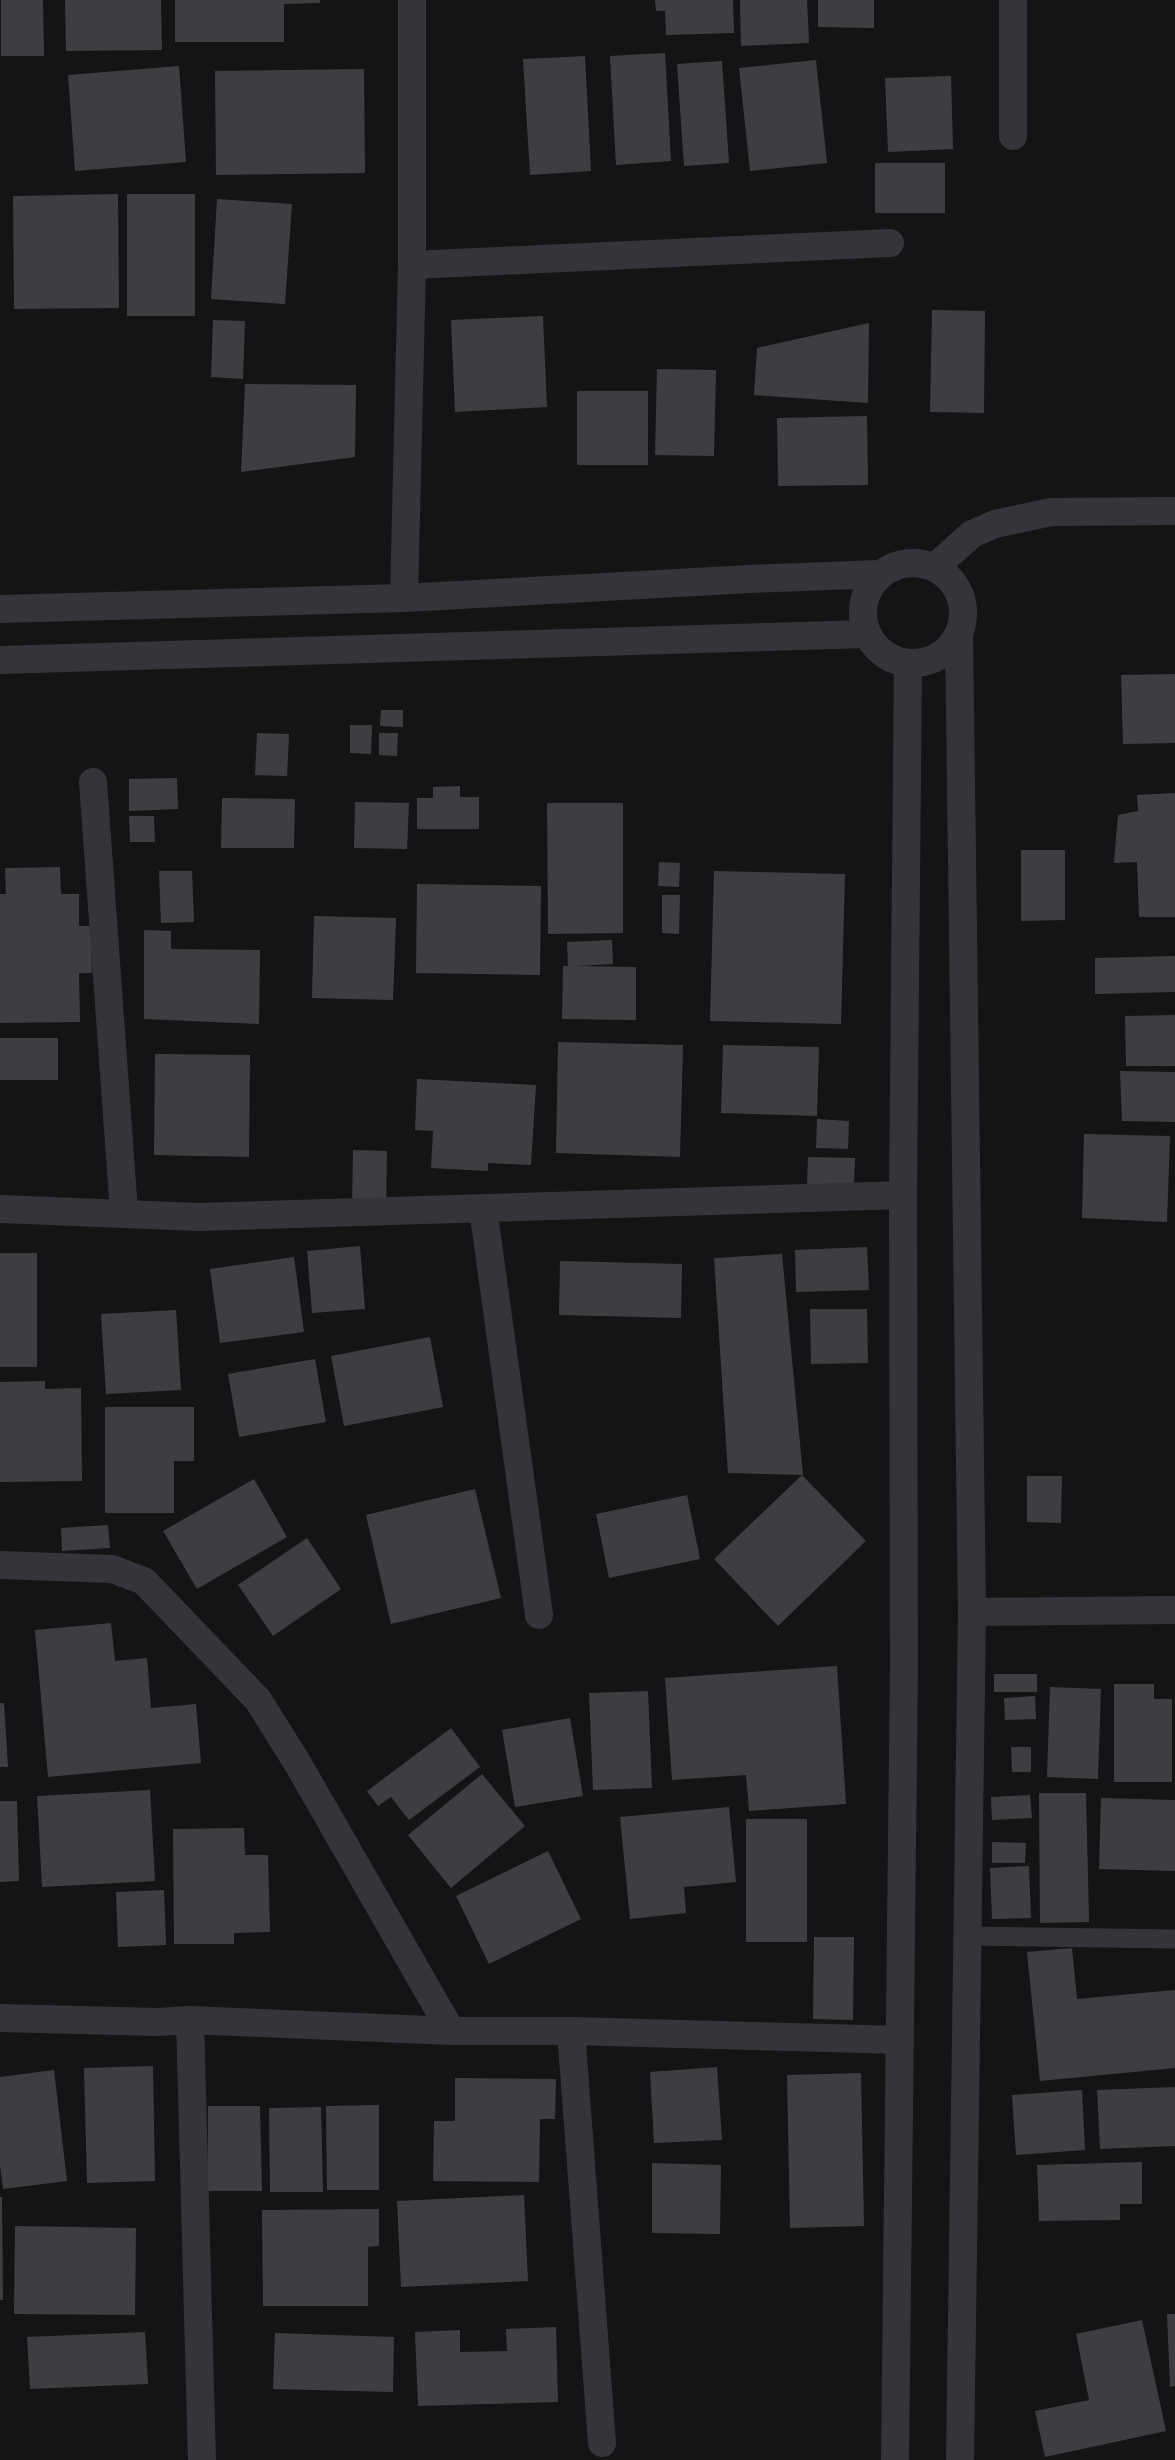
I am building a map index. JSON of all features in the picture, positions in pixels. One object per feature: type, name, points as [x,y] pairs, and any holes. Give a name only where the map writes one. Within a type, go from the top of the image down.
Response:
[{"type":"street","points":[[404,598],[412,265],[412,0]]},
{"type":"street","points":[[1013,0],[1013,136]]},
{"type":"street","points":[[412,265],[890,243]]},
{"type":"street","points":[[935,567],[972,534],[995,524],[1051,512],[1175,511]]},
{"type":"street","points":[[960,633],[947,650],[929,661],[908,663],[892,658],[877,648],[867,634],[863,613],[867,592],[880,574],[897,564],[916,562],[935,567],[951,578],[961,595],[964,614],[960,633],[972,1612],[960,2460]]},
{"type":"street","points":[[0,609],[404,598],[749,579],[880,574]]},
{"type":"street","points":[[0,660],[867,634]]},
{"type":"street","points":[[895,2460],[904,1666],[903,1195],[908,663]]},
{"type":"street","points":[[93,782],[124,1212]]},
{"type":"street","points":[[0,1209],[198,1216],[903,1195]]},
{"type":"street","points":[[483,1208],[540,1615]]},
{"type":"street","points":[[0,1565],[112,1569],[144,1581],[258,1700],[298,1764],[450,2032]]},
{"type":"street","points":[[972,1612],[1175,1610]]},
{"type":"street","points":[[0,2018],[158,2022],[190,2020],[450,2032],[571,2032],[900,2040]]},
{"type":"street","points":[[190,2020],[202,2460]]},
{"type":"street","points":[[571,2032],[602,2443]]},
{"type":"lane","points":[[968,1936],[1175,1939]]},
{"type":"building","points":[[1,0],[43,0],[44,56],[1,56]]},
{"type":"building","points":[[65,0],[161,0],[162,50],[66,51]]},
{"type":"building","points":[[175,0],[320,0],[320,3],[284,4],[284,42],[175,42]]},
{"type":"building","points":[[655,0],[733,0],[734,33],[666,35],[665,11],[656,11]]},
{"type":"building","points":[[740,0],[807,0],[809,43],[741,46]]},
{"type":"building","points":[[818,0],[874,0],[874,28],[818,27]]},
{"type":"building","points":[[665,53],[671,161],[616,165],[610,56]]},
{"type":"building","points":[[585,56],[591,171],[530,175],[523,59]]},
{"type":"building","points":[[816,60],[827,163],[750,171],[739,68]]},
{"type":"building","points":[[722,61],[729,163],[684,166],[677,64]]},
{"type":"building","points":[[179,66],[186,162],[75,171],[68,75]]},
{"type":"building","points":[[364,69],[365,173],[216,175],[215,71]]},
{"type":"building","points":[[951,76],[953,149],[888,152],[885,78]]},
{"type":"building","points":[[875,163],[945,163],[945,213],[875,213]]},
{"type":"building","points":[[118,194],[119,308],[14,309],[13,196]]},
{"type":"building","points":[[127,194],[195,194],[195,316],[127,316]]},
{"type":"building","points":[[217,199],[292,204],[285,304],[211,299]]},
{"type":"building","points":[[932,310],[985,311],[984,413],[930,412]]},
{"type":"building","points":[[543,316],[547,407],[455,412],[451,320]]},
{"type":"building","points":[[213,320],[245,321],[243,379],[211,377]]},
{"type":"building","points":[[869,323],[868,403],[754,395],[757,348]]},
{"type":"building","points":[[657,369],[716,370],[714,456],[655,455]]},
{"type":"building","points":[[245,384],[356,385],[355,457],[241,472]]},
{"type":"building","points":[[577,391],[648,391],[648,465],[577,465]]},
{"type":"building","points":[[867,416],[868,485],[778,486],[777,418]]},
{"type":"building","points":[[1175,674],[1175,743],[1123,744],[1121,675]]},
{"type":"building","points":[[381,710],[403,710],[403,727],[380,726]]},
{"type":"building","points":[[350,725],[372,725],[371,754],[350,753]]},
{"type":"building","points":[[257,733],[289,734],[287,776],[255,775]]},
{"type":"building","points":[[379,733],[398,733],[397,756],[379,755]]},
{"type":"building","points":[[177,778],[178,809],[129,811],[129,779]]},
{"type":"building","points":[[460,786],[460,797],[479,797],[479,829],[417,829],[417,798],[433,798],[433,787]]},
{"type":"building","points":[[1175,793],[1175,917],[1139,917],[1137,862],[1114,863],[1118,815],[1138,811],[1137,795]]},
{"type":"building","points":[[222,798],[295,799],[294,848],[221,848]]},
{"type":"building","points":[[355,802],[409,803],[407,849],[354,848]]},
{"type":"building","points":[[547,803],[623,803],[623,933],[548,934]]},
{"type":"building","points":[[129,816],[154,816],[155,842],[130,842]]},
{"type":"building","points":[[1021,850],[1065,850],[1065,920],[1021,921]]},
{"type":"building","points":[[659,862],[680,863],[679,887],[658,886]]},
{"type":"building","points":[[60,867],[61,894],[79,894],[79,926],[91,926],[92,973],[79,973],[80,1022],[0,1023],[0,894],[6,894],[5,868]]},
{"type":"building","points":[[159,871],[192,871],[194,922],[161,923]]},
{"type":"building","points":[[714,871],[845,874],[841,1024],[710,1021]]},
{"type":"building","points":[[417,884],[541,886],[540,975],[416,973]]},
{"type":"building","points":[[662,895],[680,895],[679,934],[662,933]]},
{"type":"building","points":[[314,916],[396,918],[393,1000],[312,998]]},
{"type":"building","points":[[144,930],[171,931],[171,949],[260,950],[259,1024],[144,1019]]},
{"type":"building","points":[[612,940],[613,964],[577,966],[636,967],[636,1020],[562,1019],[563,966],[568,966],[567,942]]},
{"type":"building","points":[[1175,956],[1175,992],[1095,994],[1095,958]]},
{"type":"building","points":[[1175,1015],[1175,1066],[1126,1066],[1125,1016]]},
{"type":"building","points":[[0,1038],[58,1038],[58,1080],[0,1080]]},
{"type":"building","points":[[558,1042],[683,1045],[680,1157],[556,1153]]},
{"type":"building","points":[[723,1045],[819,1047],[817,1116],[721,1113]]},
{"type":"building","points":[[155,1054],[250,1055],[249,1157],[154,1155]]},
{"type":"building","points":[[1120,1071],[1175,1072],[1175,1122],[1122,1121]]},
{"type":"building","points":[[417,1079],[536,1085],[531,1165],[488,1163],[488,1171],[431,1168],[433,1131],[415,1130]]},
{"type":"building","points":[[817,1119],[849,1121],[848,1149],[816,1148]]},
{"type":"building","points":[[1084,1134],[1170,1136],[1167,1222],[1082,1218]]},
{"type":"building","points":[[353,1150],[387,1151],[386,1207],[352,1207]]},
{"type":"building","points":[[808,1157],[855,1158],[854,1187],[807,1186]]},
{"type":"building","points":[[360,1246],[365,1309],[312,1313],[307,1251]]},
{"type":"building","points":[[867,1247],[869,1290],[796,1292],[795,1250]]},
{"type":"building","points":[[0,1253],[37,1253],[37,1367],[0,1367]]},
{"type":"building","points":[[782,1254],[803,1475],[728,1473],[714,1258]]},
{"type":"building","points":[[294,1257],[304,1332],[220,1343],[210,1269]]},
{"type":"building","points":[[560,1261],[682,1264],[681,1318],[559,1315]]},
{"type":"building","points":[[810,1309],[867,1309],[868,1363],[811,1364]]},
{"type":"building","points":[[176,1310],[181,1390],[106,1394],[101,1314]]},
{"type":"building","points":[[430,1337],[443,1407],[344,1426],[331,1356]]},
{"type":"building","points":[[315,1359],[326,1422],[239,1437],[228,1374]]},
{"type":"building","points":[[45,1381],[45,1389],[81,1388],[82,1481],[0,1482],[0,1382]]},
{"type":"building","points":[[105,1407],[194,1407],[194,1461],[174,1461],[174,1513],[105,1513]]},
{"type":"building","points":[[802,1475],[866,1541],[778,1626],[714,1559]]},
{"type":"building","points":[[1027,1476],[1062,1476],[1061,1523],[1027,1522]]},
{"type":"building","points":[[254,1479],[287,1537],[197,1589],[163,1531]]},
{"type":"building","points":[[475,1489],[501,1598],[391,1624],[366,1515]]},
{"type":"building","points":[[687,1495],[700,1559],[609,1578],[596,1514]]},
{"type":"building","points":[[108,1525],[110,1548],[62,1551],[61,1528]]},
{"type":"building","points":[[307,1538],[341,1589],[273,1636],[238,1585]]},
{"type":"building","points":[[111,1623],[115,1661],[147,1658],[151,1708],[196,1704],[201,1763],[48,1777],[35,1630]]},
{"type":"building","points":[[837,1666],[846,1804],[749,1811],[746,1775],[672,1780],[665,1678]]},
{"type":"building","points":[[994,1674],[1037,1674],[1037,1692],[994,1692]]},
{"type":"building","points":[[1114,1684],[1154,1684],[1154,1699],[1172,1699],[1172,1782],[1114,1782]]},
{"type":"building","points":[[1050,1687],[1101,1689],[1098,1779],[1047,1777]]},
{"type":"building","points":[[648,1691],[652,1788],[593,1790],[589,1693]]},
{"type":"building","points":[[1035,1696],[1036,1719],[1005,1720],[1004,1698]]},
{"type":"building","points":[[0,1703],[4,1703],[8,1767],[0,1767]]},
{"type":"building","points":[[570,1718],[583,1796],[515,1807],[502,1730]]},
{"type":"building","points":[[451,1728],[480,1767],[409,1820],[391,1797],[378,1806],[367,1791]]},
{"type":"building","points":[[1011,1747],[1031,1747],[1031,1772],[1012,1772]]},
{"type":"building","points":[[482,1774],[525,1826],[451,1888],[408,1835]]},
{"type":"building","points":[[150,1790],[155,1881],[42,1887],[37,1796]]},
{"type":"building","points":[[1039,1793],[1086,1793],[1089,1922],[1040,1923]]},
{"type":"building","points":[[1030,1795],[1032,1818],[992,1820],[991,1797]]},
{"type":"building","points":[[1101,1798],[1175,1800],[1175,1871],[1099,1869]]},
{"type":"building","points":[[0,1801],[17,1801],[19,1881],[0,1882]]},
{"type":"building","points":[[729,1807],[736,1882],[684,1887],[686,1913],[630,1919],[620,1817]]},
{"type":"building","points":[[746,1819],[807,1819],[807,1942],[746,1942]]},
{"type":"building","points":[[244,1828],[245,1855],[268,1855],[270,1932],[234,1933],[234,1944],[174,1944],[173,1829]]},
{"type":"building","points":[[992,1842],[1026,1843],[1025,1863],[992,1863]]},
{"type":"building","points":[[548,1851],[581,1919],[489,1964],[456,1896]]},
{"type":"building","points":[[1029,1866],[1031,1918],[992,1919],[990,1868]]},
{"type":"building","points":[[164,1890],[166,1945],[118,1947],[116,1892]]},
{"type":"building","points":[[814,1937],[854,1937],[853,2020],[813,2019]]},
{"type":"building","points":[[1072,1948],[1077,1999],[1175,1990],[1175,2068],[1040,2081],[1027,1952]]},
{"type":"building","points":[[153,2066],[155,2181],[87,2183],[84,2068]]},
{"type":"building","points":[[717,2067],[722,2140],[654,2143],[650,2072]]},
{"type":"building","points":[[54,2070],[67,2181],[3,2189],[0,2165],[0,2077]]},
{"type":"building","points":[[861,2073],[864,2226],[790,2228],[787,2075]]},
{"type":"building","points":[[455,2078],[556,2079],[555,2119],[540,2119],[539,2182],[433,2181],[434,2121],[455,2121]]},
{"type":"building","points":[[1175,2087],[1175,2146],[1100,2149],[1097,2090]]},
{"type":"building","points":[[1082,2090],[1085,2150],[1016,2155],[1012,2095]]},
{"type":"building","points":[[379,2105],[379,2190],[327,2190],[326,2106]]},
{"type":"building","points":[[208,2106],[260,2106],[262,2191],[208,2191]]},
{"type":"building","points":[[321,2107],[323,2192],[270,2192],[269,2108]]},
{"type":"building","points":[[1142,2162],[1142,2204],[1120,2204],[1120,2220],[1039,2221],[1037,2165]]},
{"type":"building","points":[[652,2163],[721,2165],[720,2234],[652,2233]]},
{"type":"building","points":[[524,2195],[528,2281],[401,2287],[397,2201]]},
{"type":"building","points":[[0,2197],[2,2197],[3,2300],[0,2300]]},
{"type":"building","points":[[379,2209],[379,2246],[368,2247],[368,2306],[263,2306],[262,2210]]},
{"type":"building","points":[[15,2226],[136,2228],[135,2315],[14,2314]]},
{"type":"building","points":[[1167,2314],[1175,2314],[1175,2386],[1170,2387]]},
{"type":"building","points":[[1142,2320],[1166,2431],[1045,2457],[1035,2411],[1089,2400],[1076,2334]]},
{"type":"building","points":[[556,2327],[558,2402],[418,2406],[415,2332],[460,2330],[460,2352],[507,2351],[506,2329]]},
{"type":"building","points":[[145,2332],[148,2384],[30,2389],[27,2337]]},
{"type":"building","points":[[275,2333],[394,2337],[393,2392],[273,2389]]}]
